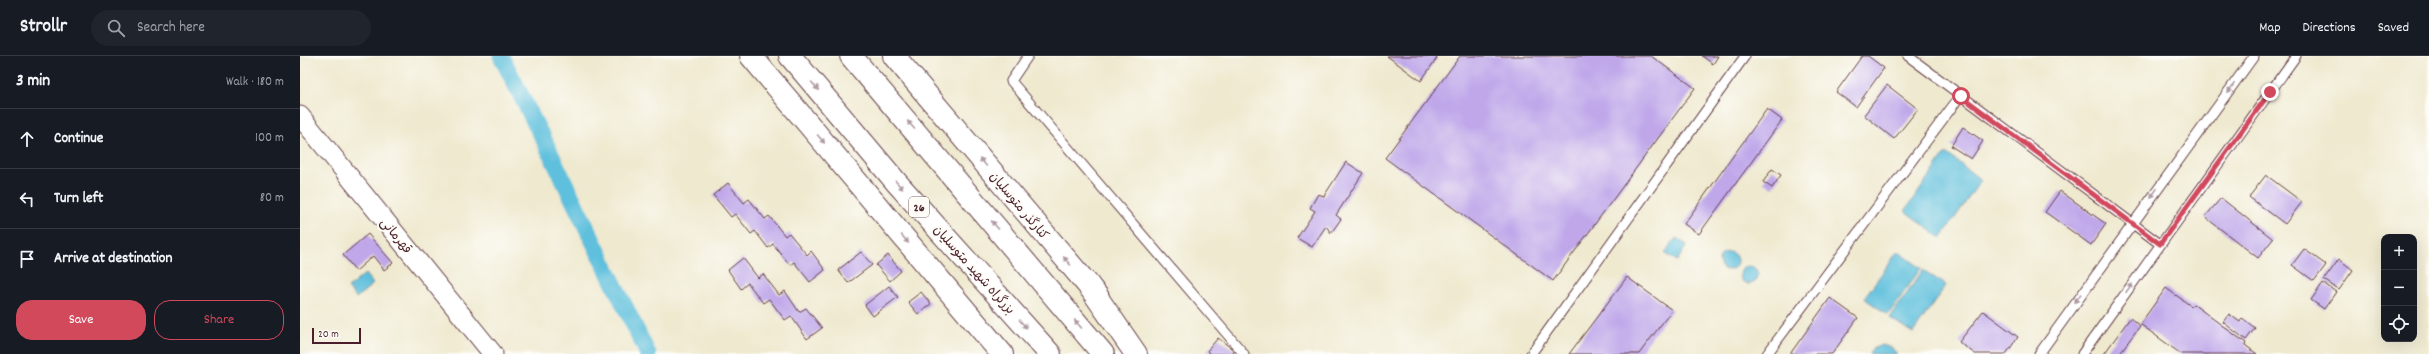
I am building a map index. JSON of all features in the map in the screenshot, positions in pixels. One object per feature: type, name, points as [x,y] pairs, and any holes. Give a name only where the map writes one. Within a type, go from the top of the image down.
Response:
[{"type":"main road","points":[[751,56],[1002,354]]},
{"type":"main road","name":"بزرگراه شهید متوسلیان","points":[[790,56],[897,183],[1050,354]]},
{"type":"main road","points":[[851,56],[1103,354]]},
{"type":"main road","name":"کنارگذر متوسلیان","points":[[894,56],[1148,354]]},
{"type":"main road","points":[[906,56],[936,106]]},
{"type":"main road","points":[[1086,283],[1136,354]]},
{"type":"street","name":"قهرمانی","points":[[300,116],[494,354]]},
{"type":"lane","points":[[1028,56],[1011,81],[1244,354]]},
{"type":"lane","points":[[1531,354],[1745,56]]},
{"type":"lane","points":[[1908,56],[2160,244]]},
{"type":"lane","points":[[2039,354],[2132,223],[2254,56]]},
{"type":"lane","points":[[2082,354],[2296,56]]},
{"type":"lane","points":[[1767,354],[1961,96]]},
{"type":"water","points":[[1946,153],[1981,180],[1941,238],[1905,211]]},
{"type":"water","points":[[1676,238],[1687,245],[1677,261],[1665,253]]},
{"type":"water","points":[[1898,251],[1921,268],[1888,315],[1864,298]]},
{"type":"water","points":[[1728,252],[1734,255],[1737,261],[1734,267],[1728,270],[1722,267],[1719,261],[1722,255]]},
{"type":"water","points":[[1749,266],[1755,269],[1758,275],[1755,281],[1749,284],[1743,281],[1740,275],[1743,269]]},
{"type":"water","points":[[1923,270],[1946,285],[1913,333],[1890,318]]},
{"type":"water","points":[[365,274],[373,284],[356,298],[348,288]]},
{"type":"water","points":[[1882,345],[1892,348],[1897,354],[1869,354],[1872,349]]},
{"type":"building","points":[[1387,56],[1435,56],[1437,58],[1421,81]]},
{"type":"building","points":[[1460,56],[1651,56],[1695,88],[1553,281],[1385,158]]},
{"type":"building","points":[[1702,56],[1718,56],[1713,64]]},
{"type":"building","points":[[1862,56],[1868,56],[1884,68],[1856,107],[1836,92]]},
{"type":"building","points":[[1887,85],[1918,109],[1894,139],[1864,115]]},
{"type":"building","points":[[1767,109],[1782,120],[1699,234],[1684,224]]},
{"type":"building","points":[[1963,127],[1983,141],[1971,159],[1951,146]]},
{"type":"building","points":[[1346,162],[1363,173],[1336,215],[1341,219],[1331,233],[1326,226],[1312,247],[1297,238],[1315,211],[1310,208],[1318,194],[1324,196]]},
{"type":"building","points":[[1772,169],[1781,175],[1772,188],[1763,182]]},
{"type":"building","points":[[2266,175],[2302,202],[2285,224],[2249,197]]},
{"type":"building","points":[[728,183],[744,203],[749,199],[765,219],[769,216],[785,236],[789,233],[807,255],[811,251],[825,270],[810,282],[794,262],[790,265],[773,244],[768,248],[755,231],[751,234],[735,214],[731,217],[713,195]]},
{"type":"building","points":[[2060,191],[2106,224],[2091,245],[2045,212]]},
{"type":"building","points":[[2221,198],[2273,239],[2258,258],[2205,217]]},
{"type":"building","points":[[368,234],[393,263],[384,270],[373,256],[356,271],[343,255]]},
{"type":"building","points":[[2304,249],[2326,265],[2314,281],[2292,265]]},
{"type":"building","points":[[861,252],[872,265],[848,283],[838,270]]},
{"type":"building","points":[[888,255],[901,271],[890,281],[876,265]]},
{"type":"building","points":[[743,258],[758,278],[763,274],[779,295],[785,291],[799,312],[806,308],[822,328],[807,339],[791,316],[785,320],[769,299],[763,303],[748,283],[741,289],[728,270]]},
{"type":"building","points":[[2339,259],[2353,270],[2339,290],[2324,280]]},
{"type":"building","points":[[1627,277],[1672,310],[1639,354],[1569,354]]},
{"type":"building","points":[[2323,283],[2336,292],[2324,309],[2311,300]]},
{"type":"building","points":[[889,286],[898,297],[873,316],[865,305]]},
{"type":"building","points":[[2166,288],[2191,306],[2193,304],[2246,343],[2245,345],[2257,354],[2181,354],[2140,324]]},
{"type":"building","points":[[921,292],[931,304],[918,314],[908,302]]},
{"type":"building","points":[[1830,298],[1858,318],[1832,354],[1790,354]]},
{"type":"building","points":[[1983,311],[2018,337],[2006,354],[1975,354],[1959,342]]},
{"type":"building","points":[[2229,314],[2240,322],[2242,318],[2255,328],[2246,340],[2223,322]]},
{"type":"building","points":[[2130,318],[2140,326],[2119,354],[2104,354]]},
{"type":"building","points":[[1218,338],[1235,351],[1232,354],[1210,354],[1207,351]]},
{"type":"waterway","points":[[501,56],[539,131]]},
{"type":"waterway","points":[[541,134],[648,354]]},
{"type":"route","points":[[1961,96],[2160,244],[2270,92]]}]
